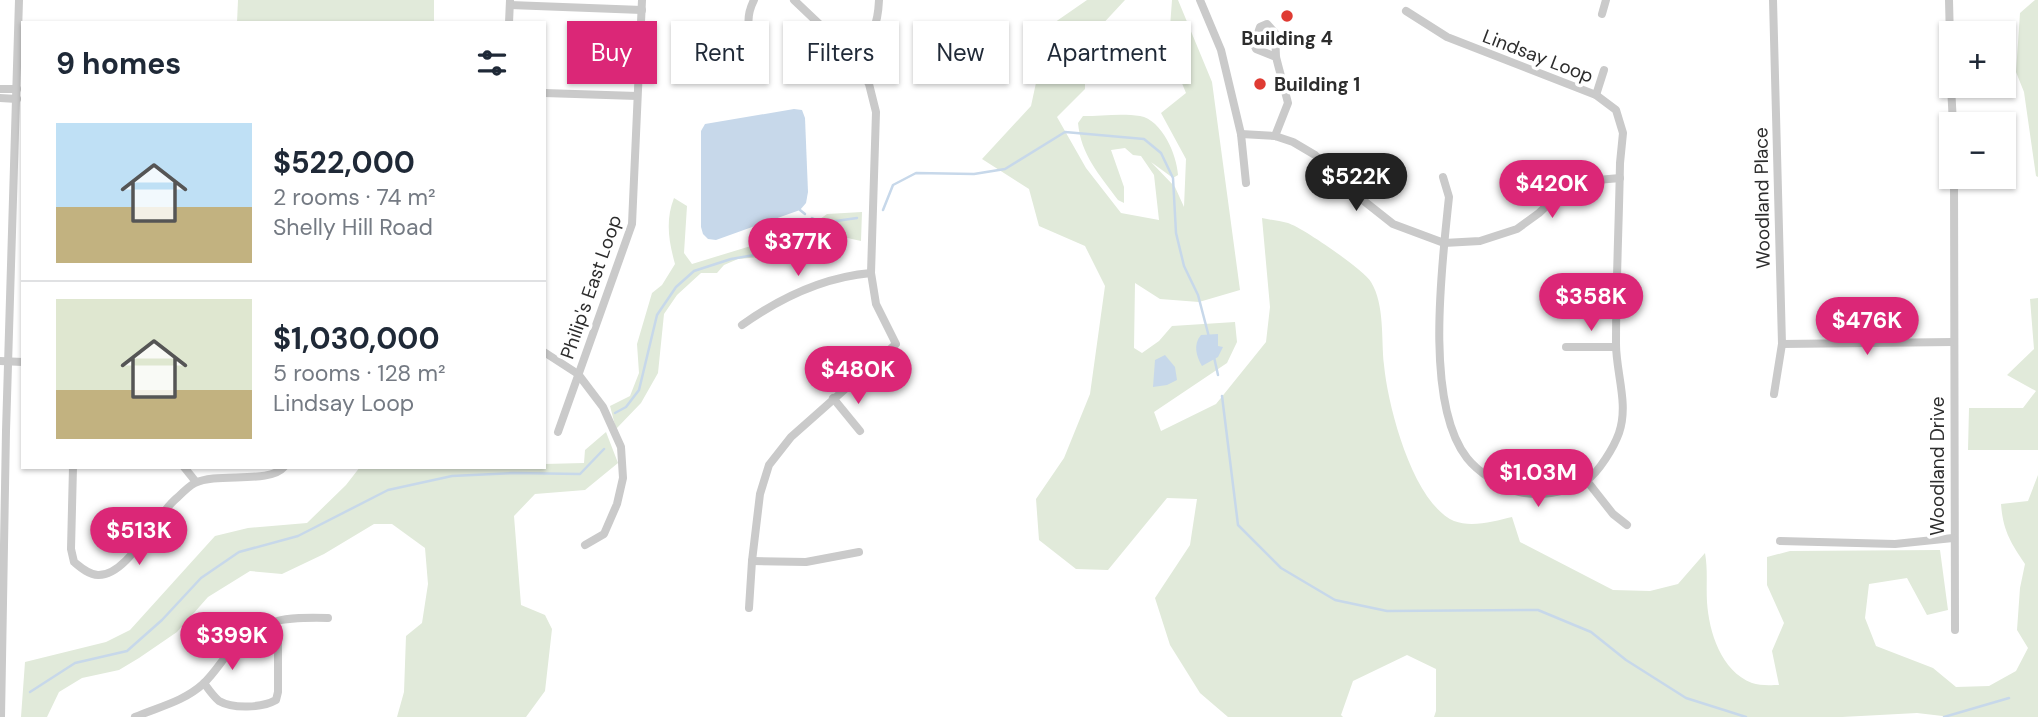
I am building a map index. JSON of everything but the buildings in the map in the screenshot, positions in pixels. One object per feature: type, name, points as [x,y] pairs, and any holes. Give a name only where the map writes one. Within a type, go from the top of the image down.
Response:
[{"type":"street","points":[[1,717],[5,361],[19,0]]},
{"type":"street","name":"Philip's East Loop","points":[[558,432],[632,224],[642,0]]},
{"type":"street","points":[[747,21],[754,0]]},
{"type":"street","points":[[794,0],[816,21]]},
{"type":"street","points":[[876,21],[879,0]]},
{"type":"street","points":[[1200,0],[1221,50],[1241,134],[1246,183]]},
{"type":"street","points":[[1602,14],[1606,0]]},
{"type":"street","name":"Woodland Place","points":[[1773,0],[1782,344],[1774,394]]},
{"type":"street","points":[[1949,0],[1950,21]]},
{"type":"street","points":[[509,21],[510,2],[642,10]]},
{"type":"street","name":"Lindsay Loop","points":[[1406,11],[1447,37],[1596,95],[1616,110],[1623,133],[1616,347],[1624,411],[1611,452],[1587,481]]},
{"type":"street","points":[[1275,136],[1288,103],[1276,57]]},
{"type":"street","points":[[1596,95],[1604,70]]},
{"type":"street","points":[[749,608],[760,494],[769,465],[791,437],[896,344],[876,304],[872,272],[876,112],[869,84]]},
{"type":"street","points":[[0,89],[17,94]]},
{"type":"street","points":[[546,93],[636,96]]},
{"type":"street","points":[[0,98],[17,94]]},
{"type":"street","points":[[1241,134],[1275,136],[1293,142],[1315,155],[1345,186],[1393,224],[1444,243],[1480,241],[1517,229],[1559,194],[1586,181],[1620,178]]},
{"type":"street","points":[[1443,177],[1449,197],[1438,327],[1446,400],[1453,430],[1466,457],[1480,472],[1500,486],[1517,491],[1550,493],[1587,481],[1614,514],[1627,525]]},
{"type":"street","name":"Woodland Drive","points":[[1954,189],[1955,630]]},
{"type":"street","points":[[742,326],[766,308],[826,282],[872,272]]},
{"type":"street","points":[[1782,344],[1953,342]]},
{"type":"street","points":[[1566,347],[1616,347]]},
{"type":"street","points":[[546,353],[578,374],[603,407],[621,447],[623,478],[617,504],[604,534],[585,545]]},
{"type":"street","points":[[833,398],[860,431]]},
{"type":"street","points":[[72,469],[71,549],[74,562],[84,570],[98,575],[115,569],[132,554],[170,503],[195,482],[229,476],[275,475],[282,469]]},
{"type":"street","points":[[185,469],[195,482]]},
{"type":"street","points":[[1780,541],[1895,544],[1953,538]]},
{"type":"street","points":[[752,561],[806,562],[859,552]]},
{"type":"street","points":[[135,717],[172,704],[204,683],[231,650],[253,630],[292,617],[328,618]]},
{"type":"street","points":[[204,683],[213,696],[231,705],[259,705],[276,700],[278,637],[273,622]]},
{"type":"green space","points":[[238,0],[434,0],[434,21],[237,21]]},
{"type":"green space","points":[[1087,0],[1125,0],[1105,21],[1057,21]]},
{"type":"green space","points":[[1172,0],[1178,0],[1187,21],[1170,21]]},
{"type":"green space","points":[[2038,0],[2038,177],[2024,92],[2016,72],[2020,13]]},
{"type":"green space","points":[[1191,31],[1212,82],[1240,290],[1199,302],[1160,299],[1135,283],[1134,348],[1142,353],[1159,341],[1172,326],[1235,322],[1237,342],[1227,363],[1154,412],[1161,431],[1216,404],[1266,342],[1270,307],[1262,218],[1288,223],[1332,249],[1371,282],[1379,301],[1386,383],[1397,428],[1415,475],[1439,511],[1454,521],[1468,524],[1512,517],[1520,542],[1613,590],[1650,591],[1678,584],[1705,553],[1707,602],[1714,638],[1732,670],[1752,683],[1779,685],[1772,651],[1784,623],[1767,585],[1767,557],[1790,551],[1940,550],[1948,610],[1927,615],[1907,578],[1869,584],[1865,618],[1876,646],[1933,668],[1956,687],[1989,686],[2016,671],[2028,648],[2017,630],[2025,564],[2008,536],[2001,504],[2028,501],[2038,475],[2038,717],[1951,717],[1917,713],[1842,717],[1434,717],[1436,669],[1407,655],[1353,681],[1341,715],[1343,717],[1228,717],[1200,693],[1170,645],[1155,598],[1190,545],[1197,499],[1167,498],[1108,570],[1076,569],[1039,540],[1036,499],[1064,458],[1090,394],[1105,286],[1085,246],[1039,226],[1029,189],[982,159],[1031,106],[1036,84],[1085,84],[1085,89],[1057,117],[1086,168],[1121,213],[1159,220],[1154,175],[1141,156],[1133,155],[1125,148],[1111,150],[1124,187],[1124,203],[1118,200],[1087,155],[1078,123],[1083,116],[1126,115],[1140,116],[1155,124],[1167,140],[1175,158],[1178,175],[1173,178],[1151,162],[1175,187],[1184,207],[1186,159],[1161,113],[1186,93],[1182,84],[1191,84]]},
{"type":"green space","points":[[674,198],[687,206],[684,253],[692,264],[806,229],[827,214],[862,212],[861,241],[843,237],[814,241],[774,256],[738,259],[724,265],[717,273],[701,273],[677,295],[664,314],[658,373],[641,403],[616,429],[610,406],[630,396],[639,373],[637,344],[652,293],[662,285],[675,264],[669,231]]},
{"type":"green space","points":[[2038,298],[2038,450],[1968,450],[1969,408],[2023,408],[2036,391],[2007,375],[2034,349],[2030,299]]},
{"type":"green space","points":[[606,432],[618,463],[585,490],[535,494],[514,516],[521,605],[545,615],[552,629],[545,691],[526,717],[397,717],[404,692],[406,636],[422,623],[428,584],[425,548],[392,524],[374,524],[324,554],[282,574],[250,571],[208,597],[177,632],[139,658],[119,670],[82,678],[59,692],[47,717],[21,717],[25,662],[106,642],[130,630],[215,536],[248,528],[307,523],[358,469],[546,469],[546,464],[584,463],[585,450]]},
{"type":"water","points":[[794,109],[802,110],[805,118],[808,192],[806,203],[800,210],[716,240],[708,239],[701,227],[701,131],[705,124]]},
{"type":"water","points":[[1218,334],[1218,346],[1223,347],[1218,357],[1202,366],[1196,350],[1198,339],[1201,335]]},
{"type":"water","points":[[1165,355],[1175,367],[1177,380],[1153,387],[1155,360]]},
{"type":"waterway","points":[[883,210],[893,185],[916,173],[974,174],[1005,169],[1065,132],[1144,139],[1161,153],[1173,178],[1176,233],[1184,266],[1198,295],[1209,337]]},
{"type":"waterway","points":[[800,210],[805,214]]},
{"type":"waterway","points":[[812,218],[822,223]]},
{"type":"waterway","points":[[615,413],[626,407],[639,390],[657,315],[676,287],[694,271],[731,259],[795,248],[822,223],[857,218]]},
{"type":"waterway","points":[[1214,357],[1218,375]]},
{"type":"waterway","points":[[1222,396],[1238,525],[1281,568],[1335,600],[1387,611],[1538,610],[1591,632],[1626,660],[1686,698],[1746,717]]},
{"type":"waterway","points":[[30,692],[75,663],[127,651],[162,620],[201,578],[239,552],[298,536],[388,490],[452,476],[580,474],[604,449]]},
{"type":"waterway","points":[[1944,717],[2009,698]]},
{"type":"place","name":"Building 4","points":[[1287,16]]},
{"type":"place","name":"Building 1","points":[[1260,84]]}]
